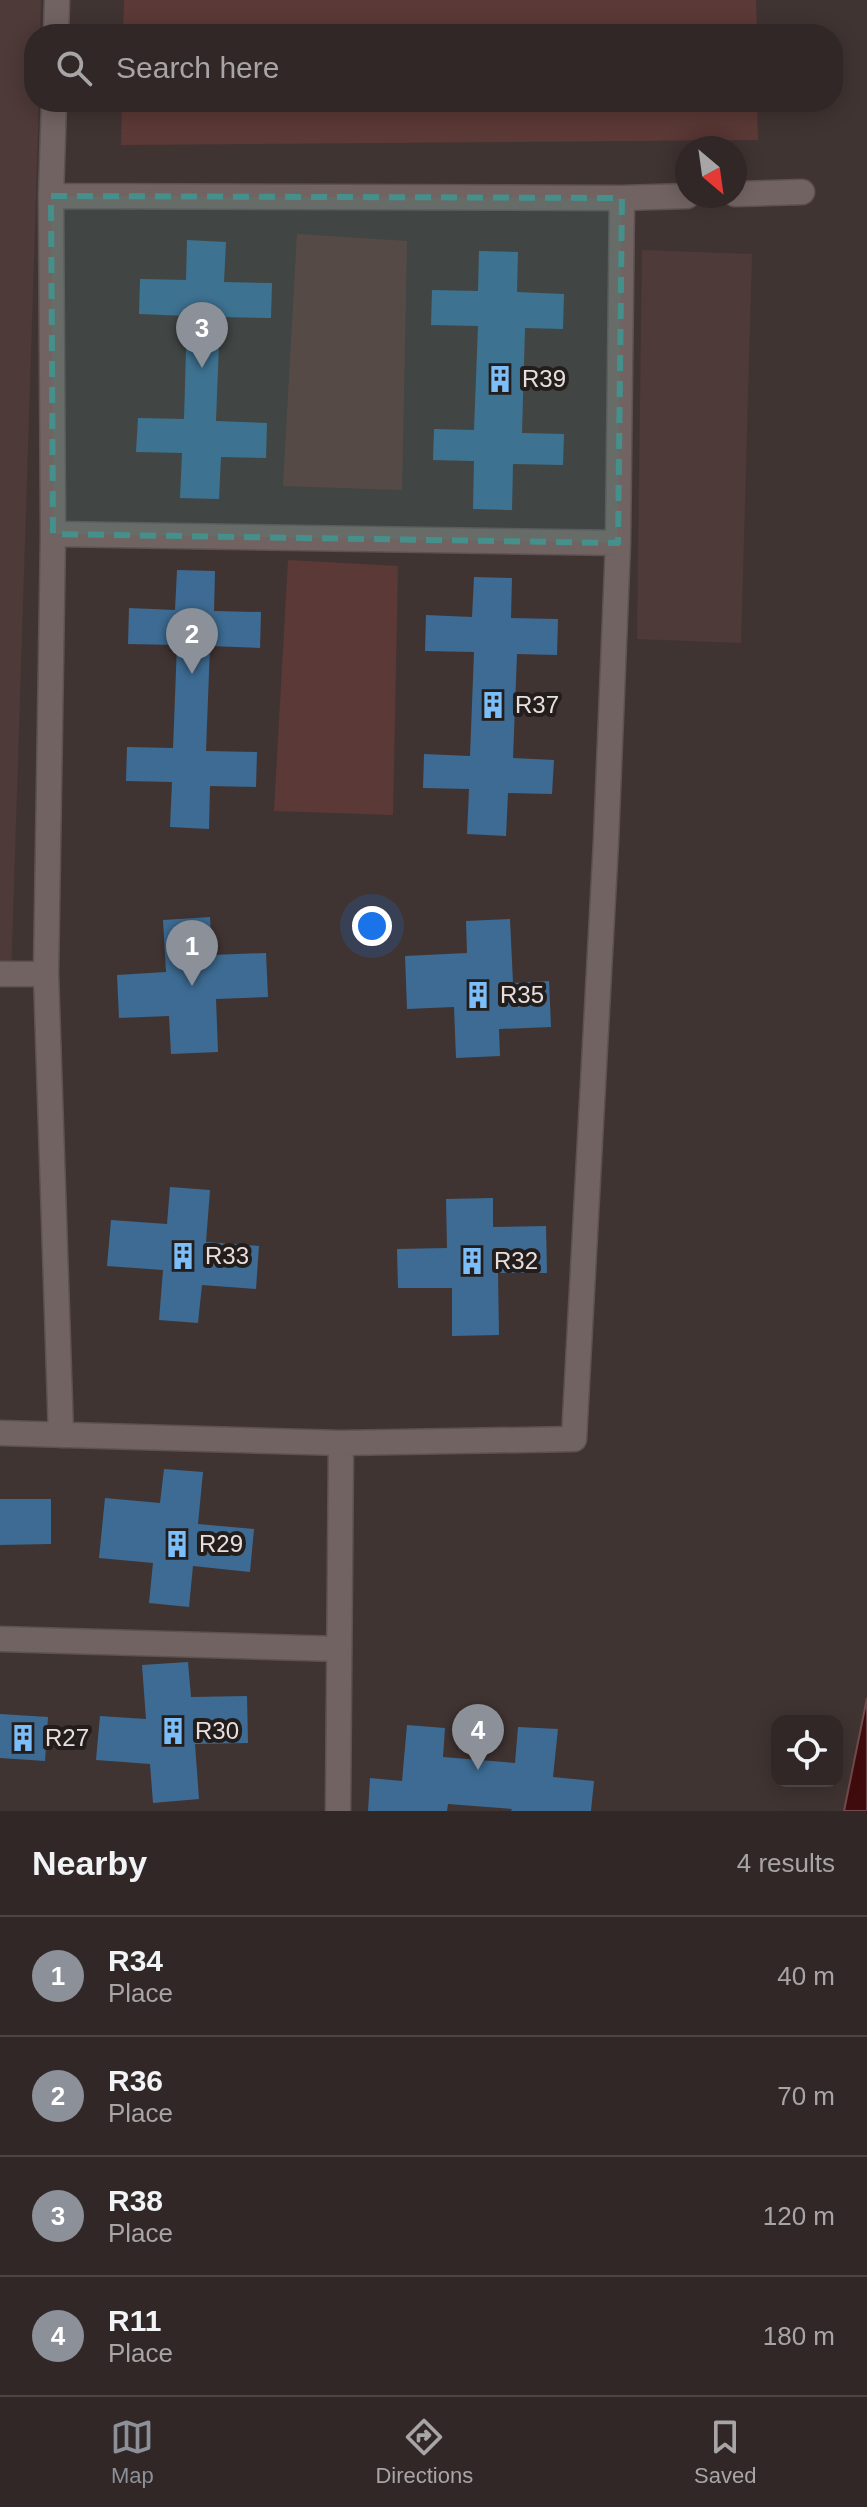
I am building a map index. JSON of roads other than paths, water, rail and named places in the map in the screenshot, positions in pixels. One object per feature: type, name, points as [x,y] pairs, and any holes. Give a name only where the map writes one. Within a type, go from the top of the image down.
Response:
[{"type":"street","points":[[56,24],[57,0]]},
{"type":"street","points":[[54,112],[51,196],[53,534],[46,974],[61,1435]]},
{"type":"street","points":[[747,194],[802,192]]},
{"type":"street","points":[[51,196],[675,196]]},
{"type":"street","points":[[0,1433],[341,1443],[574,1439],[606,841],[618,543],[622,198]]},
{"type":"street","points":[[53,534],[618,543]]},
{"type":"street","points":[[0,974],[46,974]]},
{"type":"street","points":[[338,1811],[341,1443]]},
{"type":"street","points":[[0,1639],[339,1649]]},
{"type":"place","name":"R38","points":[[202,368]]},
{"type":"place","name":"R39","points":[[500,379]]},
{"type":"place","name":"R36","points":[[192,674]]},
{"type":"place","name":"R37","points":[[493,705]]},
{"type":"place","name":"R34","points":[[192,986]]},
{"type":"place","name":"R35","points":[[478,995]]},
{"type":"place","name":"R33","points":[[183,1256]]},
{"type":"place","name":"R32","points":[[472,1261]]},
{"type":"place","name":"R29","points":[[177,1544]]},
{"type":"place","name":"R30","points":[[173,1731]]},
{"type":"place","name":"R27","points":[[23,1738]]},
{"type":"place","name":"R11","points":[[478,1770]]}]
